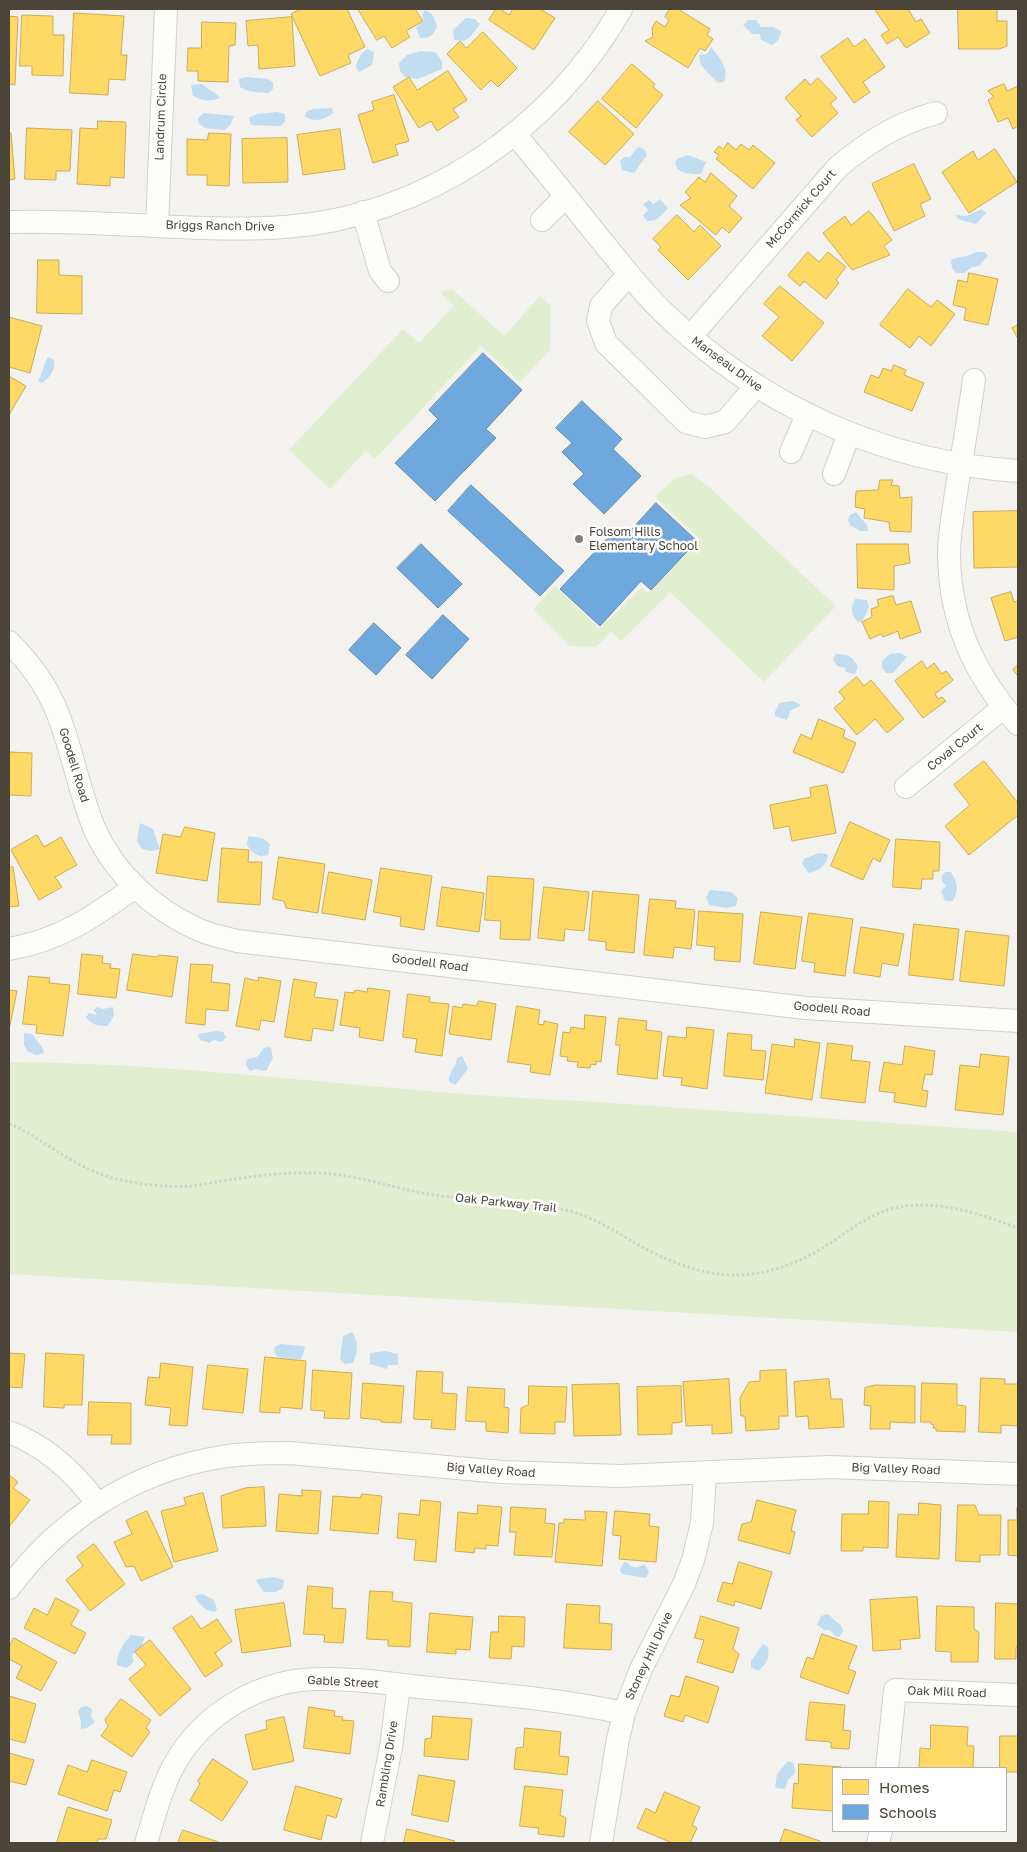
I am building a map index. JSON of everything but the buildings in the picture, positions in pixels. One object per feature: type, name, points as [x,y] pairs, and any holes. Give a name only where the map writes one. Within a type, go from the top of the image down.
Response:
[{"type":"street","name":"Landrum Circle","points":[[157,225],[166,9]]},
{"type":"street","name":"Briggs Ranch Drive","points":[[9,222],[74,221],[242,228],[287,227],[332,220],[363,212],[417,193],[444,180],[470,166],[515,134],[547,106],[577,73],[595,49],[620,9]]},
{"type":"street","name":"McCormick Court","points":[[690,337],[838,167],[860,148],[884,133],[909,121],[936,113]]},
{"type":"street","name":"Manseau Drive","points":[[515,134],[629,274],[662,311],[690,337],[734,372],[807,415],[849,434],[888,447],[961,464],[1018,470]]},
{"type":"street","points":[[542,220],[566,196]]},
{"type":"street","points":[[363,212],[380,271],[388,281]]},
{"type":"street","points":[[629,274],[601,306],[598,321],[606,343],[686,422],[705,427],[725,422],[756,386]]},
{"type":"street","points":[[974,380],[952,515],[949,553],[952,591],[961,628],[975,664],[987,686],[1011,716]]},
{"type":"street","points":[[791,452],[807,415]]},
{"type":"street","points":[[834,474],[849,434]]},
{"type":"street","name":"Goodell Road","points":[[9,642],[24,657],[41,680],[54,705],[95,830],[108,854],[135,887],[151,902],[174,917],[198,929],[237,941],[806,1008],[1018,1021]]},
{"type":"street","name":"Coval Court","points":[[906,787],[1011,716]]},
{"type":"street","points":[[9,949],[47,940],[80,925],[135,887]]},
{"type":"street","points":[[9,1432],[43,1449],[64,1465],[97,1503]]},
{"type":"street","name":"Big Valley Road","points":[[9,1588],[24,1567],[48,1543],[97,1503],[156,1474],[222,1456],[290,1453],[502,1472],[620,1476],[836,1467],[1018,1474]]},
{"type":"street","name":"Stoney Hill Drive","points":[[601,1843],[618,1739],[624,1714],[641,1669],[684,1584],[693,1560],[702,1523],[705,1473]]},
{"type":"street","name":"Gable Street","points":[[146,1843],[166,1781],[184,1750],[207,1724],[236,1702],[268,1688],[302,1680],[338,1679],[546,1699],[624,1714]]},
{"type":"street","name":"Rambling Drive","points":[[372,1843],[391,1747],[398,1685]]},
{"type":"street","name":"Oak Mill Road","points":[[887,1767],[895,1690],[1018,1695]]},
{"type":"path","name":"Oak Parkway Trail","points":[[9,1124],[27,1132],[73,1162],[113,1178],[165,1186],[192,1186],[271,1174],[317,1173],[354,1177],[432,1195],[547,1207],[588,1217],[663,1256],[698,1270],[718,1274],[748,1274],[769,1271],[793,1264],[823,1248],[868,1219],[882,1212],[898,1208],[931,1206],[966,1210],[1018,1228]]},
{"type":"green space","points":[[452,289],[504,336],[540,296],[551,306],[550,350],[520,382],[481,346],[375,459],[366,451],[330,489],[289,450],[403,329],[419,343],[454,306],[440,292]]},
{"type":"green space","points":[[692,474],[711,489],[836,606],[764,682],[670,592],[621,641],[611,632],[596,647],[570,646],[533,609],[555,586],[599,629],[641,588],[648,593],[700,539],[655,497],[675,478]]},
{"type":"green space","points":[[9,1062],[153,1068],[440,1092],[1018,1132],[1018,1332],[9,1274]]},
{"type":"water","points":[[425,10],[432,14],[437,26],[431,35],[420,38],[416,27],[424,21],[422,15]]},
{"type":"water","points":[[466,18],[475,19],[480,24],[470,37],[464,41],[454,40],[453,30]]},
{"type":"water","points":[[748,20],[756,20],[761,27],[773,27],[781,31],[776,43],[772,45],[761,40],[760,34],[752,34],[743,25]]},
{"type":"water","points":[[711,47],[725,68],[724,82],[718,83],[700,63],[699,55],[707,54]]},
{"type":"water","points":[[367,49],[374,52],[372,65],[359,72],[356,67],[361,55]]},
{"type":"water","points":[[421,51],[435,52],[442,61],[442,69],[418,79],[405,77],[400,71],[399,63],[407,55]]},
{"type":"water","points":[[246,77],[268,79],[273,82],[273,89],[269,93],[244,89],[240,87],[239,79]]},
{"type":"water","points":[[202,84],[220,98],[207,100],[193,96],[191,85]]},
{"type":"water","points":[[332,108],[333,113],[323,119],[315,120],[305,116],[306,112],[313,109]]},
{"type":"water","points":[[277,112],[285,114],[285,122],[280,126],[251,125],[249,118],[257,114]]},
{"type":"water","points":[[204,113],[234,116],[230,125],[225,130],[205,128],[199,124],[198,118]]},
{"type":"water","points":[[638,147],[644,149],[647,155],[634,173],[622,170],[620,161],[624,157],[630,157]]},
{"type":"water","points":[[688,155],[706,162],[701,174],[685,173],[678,169],[675,162],[679,158]]},
{"type":"water","points":[[660,199],[668,208],[656,219],[647,221],[643,216],[648,210],[643,204],[649,200],[653,204]]},
{"type":"water","points":[[982,209],[986,213],[976,224],[958,219],[955,215],[966,216]]},
{"type":"water","points":[[976,252],[985,252],[988,256],[979,266],[972,267],[964,273],[956,273],[952,268],[951,260]]},
{"type":"water","points":[[48,357],[54,360],[54,367],[50,376],[42,383],[38,381]]},
{"type":"water","points":[[856,512],[867,525],[868,531],[860,531],[850,525],[848,520],[850,515]]},
{"type":"water","points":[[855,599],[867,600],[869,607],[862,622],[858,622],[852,614]]},
{"type":"water","points":[[900,653],[907,657],[893,673],[886,673],[882,668],[882,661],[890,654]]},
{"type":"water","points":[[836,654],[847,655],[852,658],[858,667],[855,674],[846,672],[845,668],[837,666],[833,659]]},
{"type":"water","points":[[793,701],[801,705],[790,711],[787,720],[775,716],[779,703]]},
{"type":"water","points":[[140,823],[153,829],[160,849],[151,851],[142,849],[137,841]]},
{"type":"water","points":[[248,836],[262,838],[270,844],[268,855],[258,856],[254,853],[247,845]]},
{"type":"water","points":[[819,853],[827,854],[827,860],[821,868],[809,873],[802,864],[804,859]]},
{"type":"water","points":[[945,872],[951,872],[955,879],[957,889],[953,901],[945,901],[941,891],[946,886],[942,881],[942,875]]},
{"type":"water","points":[[710,890],[731,892],[738,898],[736,906],[726,908],[709,905],[706,897]]},
{"type":"water","points":[[97,1007],[103,1009],[113,1007],[114,1016],[107,1026],[100,1026],[90,1022],[86,1017],[89,1013],[97,1015],[94,1010]]},
{"type":"water","points":[[216,1031],[223,1032],[226,1037],[222,1042],[214,1040],[209,1043],[200,1040],[198,1034]]},
{"type":"water","points":[[24,1033],[32,1034],[42,1047],[44,1053],[37,1055],[28,1052],[24,1045]]},
{"type":"water","points":[[267,1047],[271,1048],[273,1058],[266,1071],[255,1069],[250,1071],[246,1065],[247,1059],[257,1057]]},
{"type":"water","points":[[462,1056],[468,1069],[455,1085],[449,1082],[450,1076],[457,1058]]},
{"type":"water","points":[[352,1332],[357,1343],[356,1355],[353,1363],[345,1364],[340,1359],[343,1336]]},
{"type":"water","points":[[280,1344],[303,1346],[305,1348],[301,1360],[277,1357],[274,1351],[275,1347]]},
{"type":"water","points":[[385,1351],[398,1354],[398,1365],[388,1365],[387,1369],[370,1364],[370,1353]]},
{"type":"water","points":[[624,1562],[635,1567],[644,1564],[649,1571],[646,1578],[622,1574],[620,1570]]},
{"type":"water","points":[[274,1577],[284,1580],[283,1588],[275,1592],[264,1592],[256,1581],[258,1579]]},
{"type":"water","points":[[202,1594],[214,1600],[217,1609],[215,1612],[205,1609],[198,1602],[195,1596]]},
{"type":"water","points":[[827,1614],[841,1625],[843,1631],[839,1637],[830,1630],[824,1630],[817,1625],[821,1616]]},
{"type":"water","points":[[131,1635],[145,1637],[141,1647],[132,1655],[134,1662],[126,1668],[117,1665],[117,1660],[121,1649]]},
{"type":"water","points":[[763,1644],[768,1647],[768,1658],[758,1671],[751,1667],[751,1661]]},
{"type":"water","points":[[87,1706],[92,1709],[91,1717],[95,1722],[87,1728],[81,1729],[78,1712],[81,1707]]},
{"type":"water","points":[[788,1761],[794,1764],[795,1773],[788,1780],[785,1789],[775,1788],[777,1774]]},
{"type":"place","name":"Folsom Hills Elementary School","points":[[579,539]]}]
